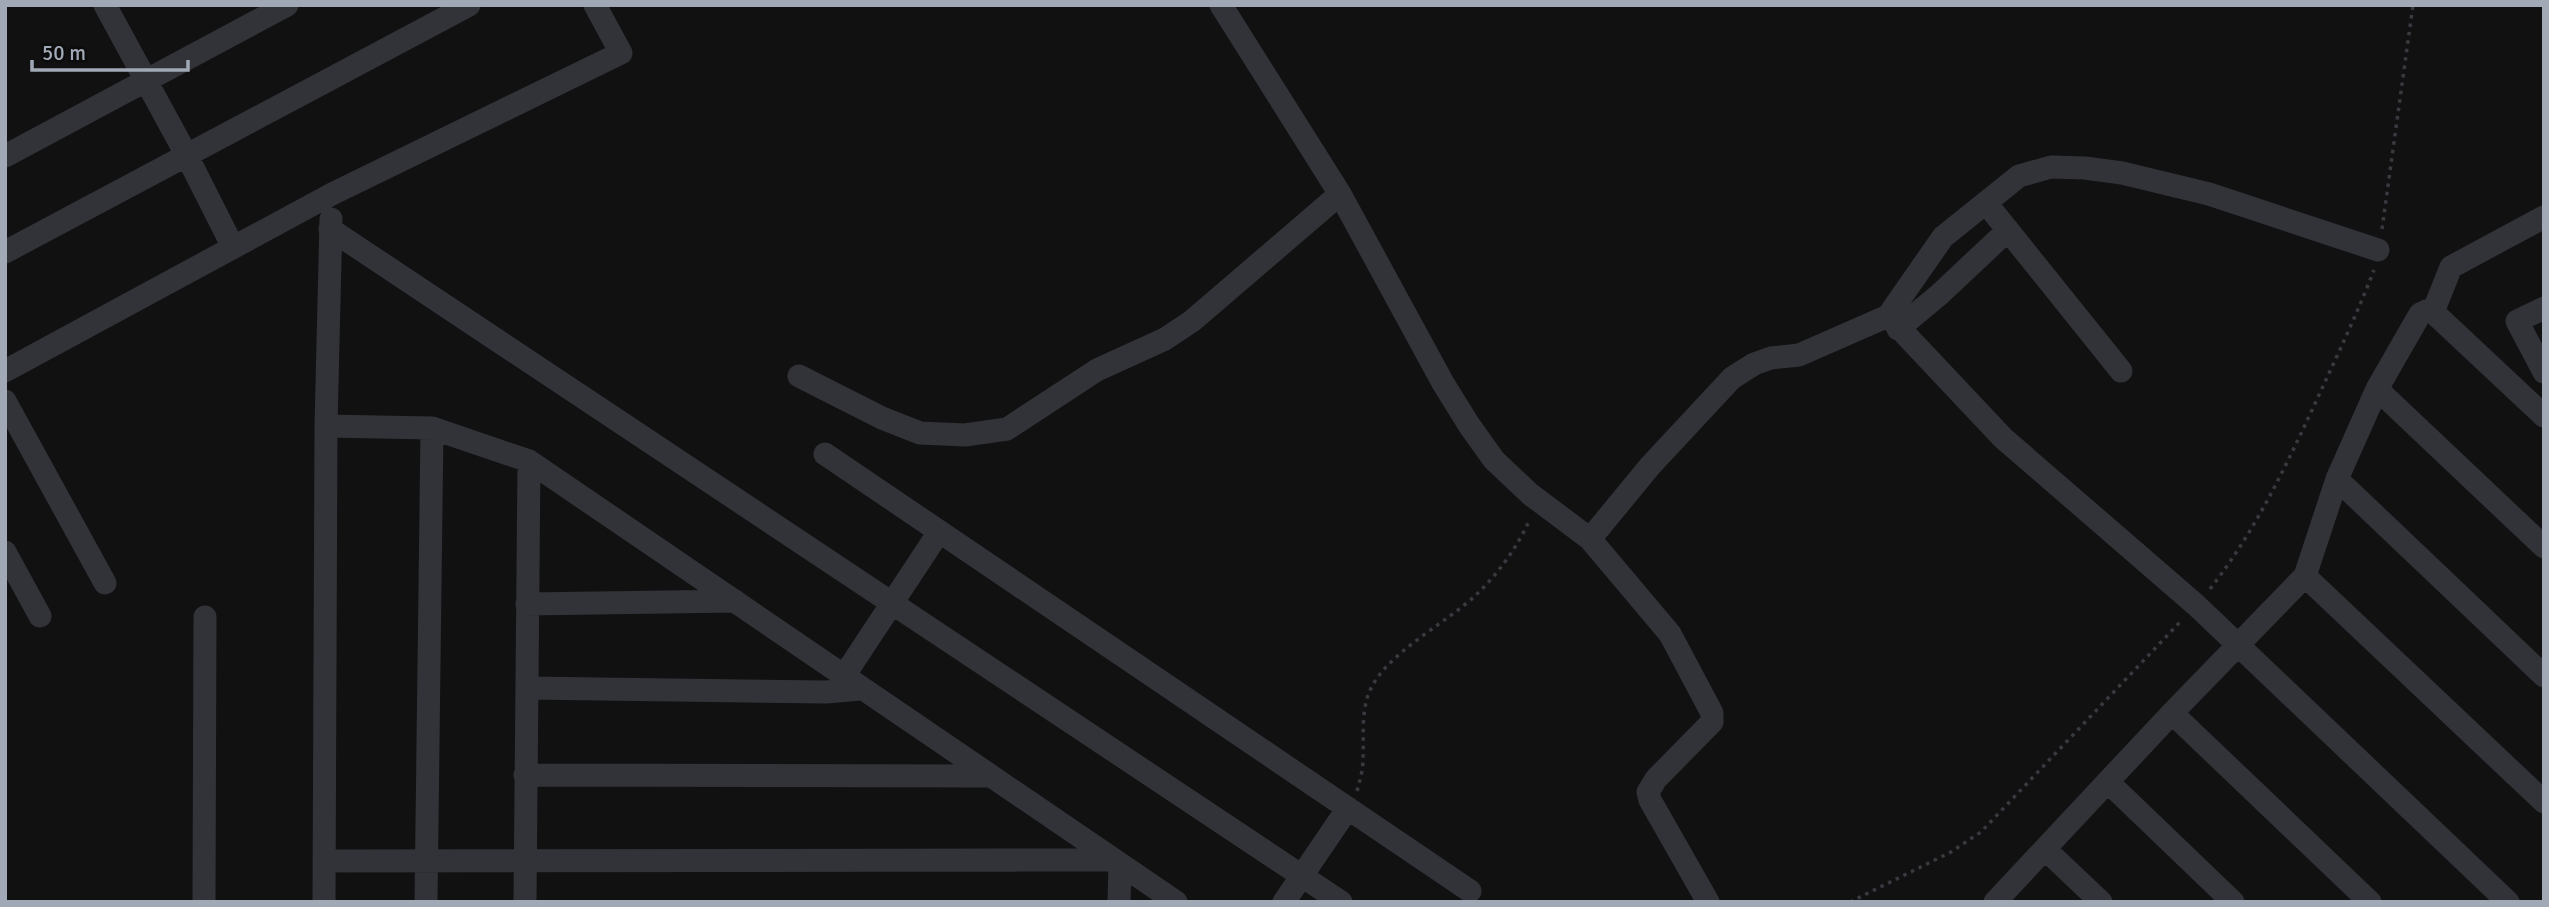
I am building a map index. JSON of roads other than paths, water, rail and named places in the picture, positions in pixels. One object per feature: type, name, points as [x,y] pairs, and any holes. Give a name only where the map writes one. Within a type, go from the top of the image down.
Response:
[{"type":"street","points":[[5,156],[286,5]]},
{"type":"street","points":[[5,252],[469,5]]},
{"type":"street","points":[[5,371],[332,194],[621,53],[595,5]]},
{"type":"street","points":[[1221,5],[1340,194],[1443,383],[1469,425],[1494,460],[1539,500],[1590,539],[1670,634],[1712,713],[1709,727],[1656,779],[1648,792],[1708,902]]},
{"type":"street","points":[[112,7],[146,80],[233,247]]},
{"type":"street","points":[[1893,323],[1943,237],[2019,176],[2051,167],[2085,167],[2123,173],[2209,194],[2378,250]]},
{"type":"street","points":[[324,902],[326,426],[332,194]]},
{"type":"street","points":[[799,376],[882,418],[920,433],[965,435],[1007,429],[1097,370],[1165,339],[1192,321],[1340,194]]},
{"type":"street","points":[[1986,203],[2121,371]]},
{"type":"street","points":[[2433,312],[2451,267],[2544,217]]},
{"type":"street","points":[[330,229],[1341,902]]},
{"type":"street","points":[[1590,539],[1650,466],[1732,378],[1754,363],[1800,355],[1893,323],[1940,294],[2008,230]]},
{"type":"street","points":[[2544,308],[2508,326],[2544,372]]},
{"type":"street","points":[[1995,902],[2305,576],[2337,479],[2377,389],[2420,314],[2433,312],[2544,416]]},
{"type":"street","points":[[1893,323],[2003,438],[2196,605],[2508,902]]},
{"type":"street","points":[[2377,389],[2544,547]]},
{"type":"street","points":[[5,401],[105,583]]},
{"type":"street","points":[[326,426],[432,428],[529,461],[1175,902]]},
{"type":"street","points":[[426,902],[432,428]]},
{"type":"street","points":[[825,454],[1470,891]]},
{"type":"street","points":[[525,902],[529,461]]},
{"type":"street","points":[[2337,479],[2544,676]]},
{"type":"street","points":[[527,688],[827,692],[853,682],[892,603],[939,532]]},
{"type":"street","points":[[5,552],[11,578],[40,616]]},
{"type":"street","points":[[2305,576],[2544,802]]},
{"type":"street","points":[[527,604],[735,601]]},
{"type":"street","points":[[204,902],[205,617]]},
{"type":"street","points":[[2172,713],[2370,902]]},
{"type":"street","points":[[526,775],[991,776]]},
{"type":"street","points":[[2108,782],[2233,902]]},
{"type":"street","points":[[1284,902],[1348,808]]},
{"type":"street","points":[[2045,849],[2101,902]]},
{"type":"street","points":[[324,861],[1117,862]]},
{"type":"street","points":[[1117,862],[1119,902]]}]
